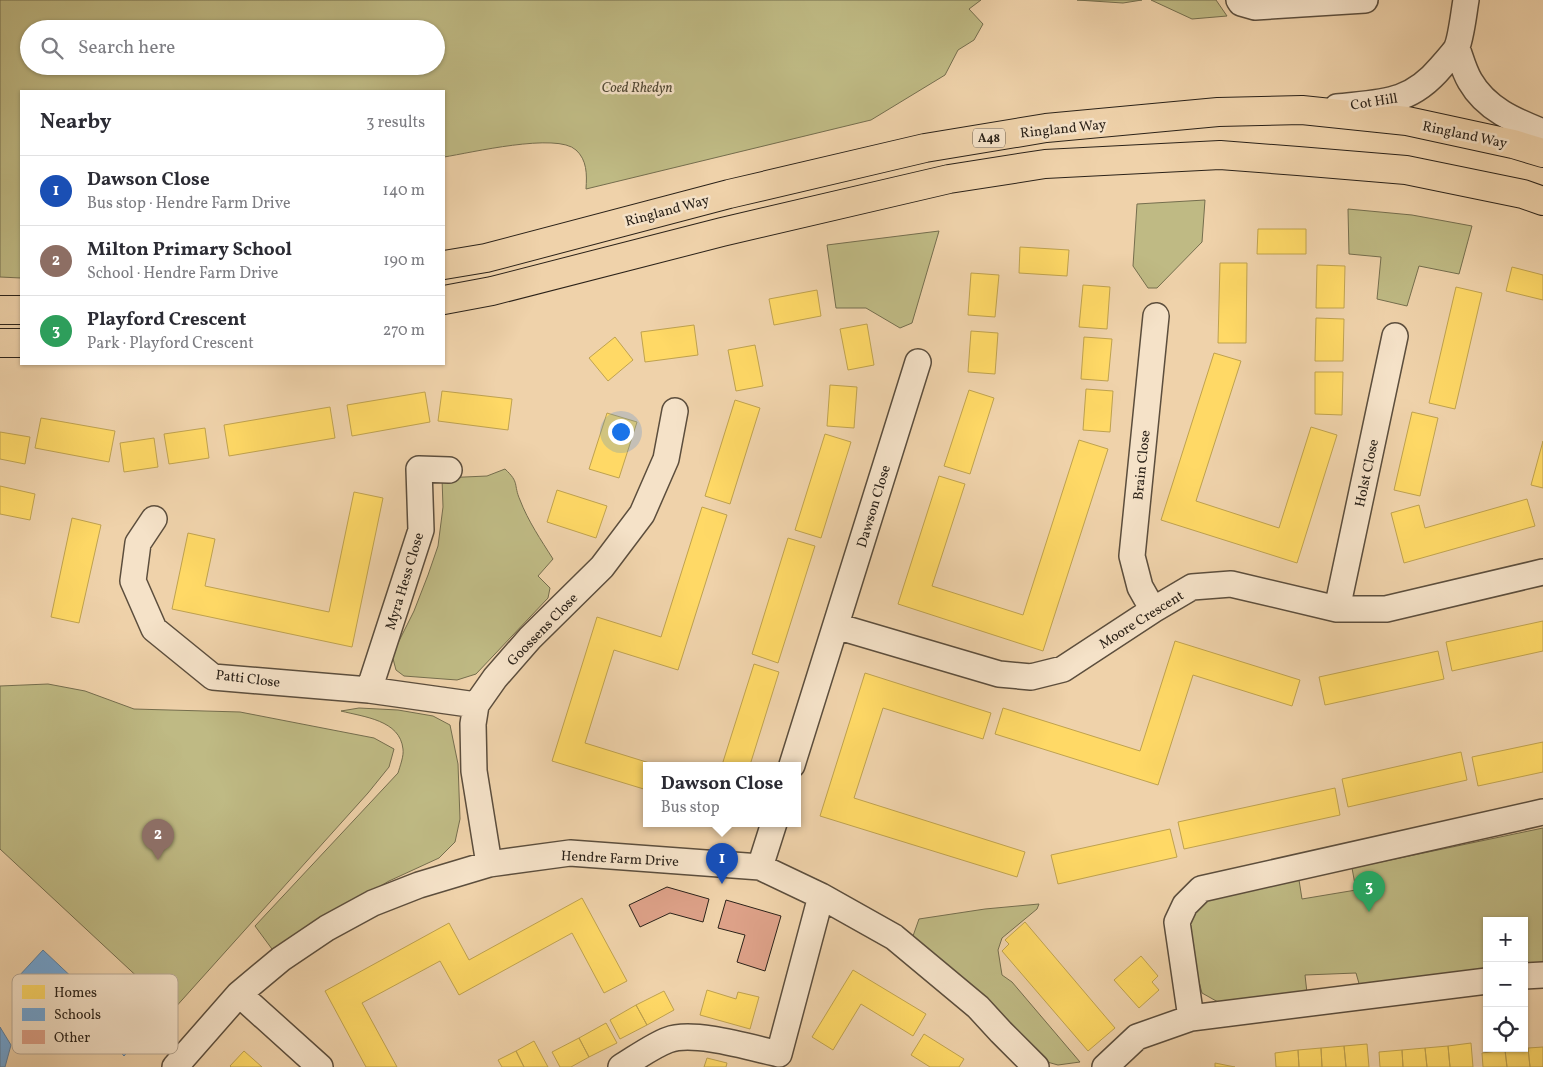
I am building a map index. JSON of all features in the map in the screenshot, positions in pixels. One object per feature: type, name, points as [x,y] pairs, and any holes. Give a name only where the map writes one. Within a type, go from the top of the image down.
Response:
[{"type":"main road","name":"Ringland Way","points":[[445,265],[486,258],[729,194],[925,148],[1046,128],[1218,112],[1302,110],[1407,121],[1513,144],[1543,153]]},
{"type":"main road","points":[[445,300],[492,291],[722,232],[940,182],[1045,164],[1220,155],[1298,160],[1406,170],[1524,194],[1543,201]]},
{"type":"main road","points":[[0,310],[20,310]]},
{"type":"main road","points":[[0,343],[20,343]]},
{"type":"street","points":[[1239,0],[1241,3],[1255,7],[1365,0]]},
{"type":"street","name":"Cot Hill","points":[[1302,110],[1382,102],[1401,98],[1418,88],[1436,73],[1457,48],[1466,0]]},
{"type":"street","points":[[1457,48],[1470,82],[1498,112],[1543,132]]},
{"type":"street","name":"Brain Close","points":[[1153,610],[1140,587],[1132,556],[1156,316]]},
{"type":"street","name":"Holst Close","points":[[1337,609],[1395,336]]},
{"type":"street","name":"Dawson Close","points":[[793,762],[918,362]]},
{"type":"street","name":"Goossens Close","points":[[489,864],[474,772],[472,724],[476,705],[530,638],[602,567],[642,514],[666,459],[675,412]]},
{"type":"street","name":"Myra Hess Close","points":[[370,690],[421,530],[419,469],[449,470]]},
{"type":"street","name":"Patti Close","points":[[154,519],[138,543],[133,581],[154,629],[213,677],[370,690],[476,705]]},
{"type":"street","name":"Moore Crescent","points":[[836,626],[999,674],[1032,677],[1063,669],[1153,610],[1192,587],[1231,584],[1337,609],[1386,609],[1543,572]]},
{"type":"street","points":[[1191,1018],[1177,922],[1185,905],[1201,889],[1543,812]]},
{"type":"street","points":[[760,867],[773,827]]},
{"type":"street","name":"Hendre Farm Drive","points":[[175,1067],[239,994],[281,959],[327,928],[373,903],[419,885],[489,864],[570,853],[760,867],[821,896],[894,937],[978,1007],[1036,1067]]},
{"type":"street","points":[[621,1067],[668,1040],[686,1036],[701,1037],[780,1054],[821,896]]},
{"type":"street","points":[[1528,976],[1543,975]]},
{"type":"street","points":[[1104,1067],[1137,1038],[1191,1018],[1483,982]]},
{"type":"street","points":[[239,994],[320,1067]]},
{"type":"green space","name":"Coed Rhedyn","points":[[0,0],[981,0],[969,9],[983,24],[974,40],[958,50],[945,75],[871,120],[586,189],[586,173],[582,158],[576,150],[566,145],[533,143],[445,157],[445,90],[20,90],[20,278],[0,277]]},
{"type":"green space","points":[[1077,0],[1142,0],[1123,3]]},
{"type":"green space","points":[[1151,0],[1216,0],[1227,16],[1192,19]]},
{"type":"green space","points":[[1205,200],[1202,242],[1157,288],[1148,288],[1133,266],[1137,204]]},
{"type":"green space","points":[[1348,209],[1412,215],[1472,226],[1459,274],[1419,266],[1407,306],[1377,299],[1381,257],[1349,254]]},
{"type":"green space","points":[[939,231],[912,323],[900,328],[866,308],[836,308],[827,245]]},
{"type":"green space","points":[[505,469],[514,481],[527,515],[553,559],[538,576],[550,588],[548,598],[476,674],[457,680],[404,676],[396,670],[392,655],[414,611],[438,546],[443,507],[442,478],[487,476]]},
{"type":"green space","points":[[48,684],[85,691],[134,709],[240,712],[374,738],[394,749],[389,767],[368,793],[178,1004],[178,974],[134,974],[0,849],[0,686]]},
{"type":"green space","points":[[359,708],[398,710],[433,716],[450,725],[458,764],[460,819],[455,842],[439,858],[389,881],[272,949],[255,926],[398,773],[403,752],[400,739],[395,732],[380,721],[341,711]]},
{"type":"green space","points":[[1543,828],[1543,966],[1528,968],[1528,917],[1483,917],[1483,972],[1360,987],[1356,973],[1305,975],[1307,993],[1218,1002],[1202,993],[1194,963],[1190,920],[1199,904],[1221,896],[1299,880],[1302,899],[1356,890],[1352,868]]},
{"type":"green space","points":[[1039,904],[1037,909],[1002,938],[998,950],[1002,975],[1012,982],[1080,1062],[1058,1065],[1040,1060],[913,936],[919,919],[985,909]]},
{"type":"building: Homes","points":[[1258,229],[1306,229],[1306,254],[1257,254]]},
{"type":"building: Homes","points":[[1020,247],[1069,250],[1067,276],[1019,273]]},
{"type":"building: Homes","points":[[1220,263],[1247,263],[1246,343],[1218,343]]},
{"type":"building: Homes","points":[[1317,265],[1345,266],[1344,308],[1316,308]]},
{"type":"building: Homes","points":[[1512,267],[1543,275],[1543,300],[1506,291]]},
{"type":"building: Homes","points":[[971,273],[999,275],[995,317],[968,315]]},
{"type":"building: Homes","points":[[1083,285],[1110,287],[1107,329],[1079,327]]},
{"type":"building: Homes","points":[[1456,287],[1482,293],[1455,409],[1429,403]]},
{"type":"building: Homes","points":[[817,290],[821,316],[774,325],[769,299]]},
{"type":"building: Homes","points":[[1316,318],[1344,319],[1343,361],[1315,361]]},
{"type":"building: Homes","points":[[867,324],[874,365],[848,370],[840,329]]},
{"type":"building: Homes","points":[[694,325],[698,355],[645,362],[641,332]]},
{"type":"building: Homes","points":[[971,331],[998,333],[995,374],[968,372]]},
{"type":"building: Homes","points":[[615,337],[633,360],[608,381],[589,358]]},
{"type":"building: Homes","points":[[1084,337],[1112,339],[1108,381],[1081,379]]},
{"type":"building: Homes","points":[[755,345],[763,386],[736,391],[728,350]]},
{"type":"building: Homes","points":[[1214,353],[1241,361],[1196,501],[1279,528],[1311,427],[1337,435],[1297,563],[1161,520]]},
{"type":"building: Homes","points":[[1315,372],[1343,372],[1342,415],[1315,414]]},
{"type":"building: Homes","points":[[830,385],[857,387],[854,428],[827,426]]},
{"type":"building: Homes","points":[[1086,389],[1113,391],[1110,432],[1083,430]]},
{"type":"building: Homes","points":[[969,390],[994,398],[970,474],[944,466]]},
{"type":"building: Homes","points":[[442,391],[512,399],[508,430],[438,421]]},
{"type":"building: Homes","points":[[425,392],[430,422],[352,436],[347,405]]},
{"type":"building: Homes","points":[[735,400],[760,408],[730,504],[705,496]]},
{"type":"building: Homes","points":[[330,407],[335,438],[229,456],[224,425]]},
{"type":"building: Homes","points":[[1412,412],[1438,418],[1420,496],[1394,490]]},
{"type":"building: Homes","points":[[607,413],[637,422],[619,478],[589,469]]},
{"type":"building: Homes","points":[[41,418],[115,431],[109,462],[35,448]]},
{"type":"building: Homes","points":[[205,428],[209,458],[169,464],[164,434]]},
{"type":"building: Homes","points":[[0,432],[30,437],[25,464],[0,459]]},
{"type":"building: Homes","points":[[825,434],[851,442],[821,538],[795,530]]},
{"type":"building: Homes","points":[[154,438],[158,467],[124,472],[120,443]]},
{"type":"building: Homes","points":[[1079,440],[1108,449],[1043,651],[898,604],[939,476],[965,484],[932,586],[1023,615]]},
{"type":"building: Homes","points":[[1543,441],[1543,488],[1531,485]]},
{"type":"building: Homes","points":[[0,486],[35,494],[30,520],[0,514]]},
{"type":"building: Homes","points":[[557,490],[607,506],[596,538],[547,522]]},
{"type":"building: Homes","points":[[354,492],[383,498],[352,647],[172,609],[188,533],[215,539],[205,586],[329,612]]},
{"type":"building: Homes","points":[[1527,499],[1535,526],[1404,563],[1391,513],[1419,505],[1425,528]]},
{"type":"building: Homes","points":[[702,507],[727,515],[678,670],[614,650],[585,743],[646,762],[643,762],[643,789],[552,761],[597,617],[661,637]]},
{"type":"building: Homes","points":[[72,518],[101,525],[79,623],[51,617]]},
{"type":"building: Homes","points":[[788,538],[815,546],[778,663],[752,654]]},
{"type":"building: Homes","points":[[1543,621],[1543,651],[1452,671],[1446,642]]},
{"type":"building: Homes","points":[[1175,641],[1300,680],[1292,706],[1193,675],[1158,785],[995,734],[1003,708],[1140,751]]},
{"type":"building: Homes","points":[[1438,651],[1444,679],[1325,705],[1319,677]]},
{"type":"building: Homes","points":[[754,664],[779,672],[751,762],[723,762]]},
{"type":"building: Homes","points":[[865,673],[991,713],[983,739],[883,708],[854,798],[1025,852],[1017,877],[820,816]]},
{"type":"building: Homes","points":[[1543,742],[1543,772],[1478,786],[1472,757]]},
{"type":"building: Homes","points":[[1461,752],[1467,780],[1348,807],[1342,779]]},
{"type":"building: Homes","points":[[1335,788],[1340,815],[1184,849],[1178,822]]},
{"type":"building: Homes","points":[[1170,829],[1177,857],[1058,884],[1051,855]]},
{"type":"building: Homes","points":[[582,898],[627,981],[604,993],[572,933],[459,995],[440,961],[362,1003],[397,1067],[366,1067],[325,991],[449,923],[469,960]]},
{"type":"building: Homes","points":[[1025,922],[1115,1028],[1088,1051],[1002,951],[1009,944],[1005,940]]},
{"type":"building: Homes","points":[[1141,956],[1158,976],[1152,982],[1159,990],[1139,1008],[1114,980]]},
{"type":"building: Homes","points":[[853,970],[926,1014],[913,1036],[861,1004],[833,1050],[812,1037]]},
{"type":"building: Homes","points":[[707,990],[736,999],[738,992],[759,997],[750,1029],[700,1015]]},
{"type":"building: Homes","points":[[664,991],[674,1010],[647,1025],[636,1005]]},
{"type":"building: Homes","points":[[636,1005],[647,1025],[620,1039],[610,1020]]},
{"type":"building: Homes","points":[[606,1023],[617,1043],[589,1057],[579,1038]]},
{"type":"building: Homes","points":[[924,1034],[964,1059],[959,1067],[930,1067],[911,1055]]},
{"type":"building: Homes","points":[[579,1038],[589,1057],[571,1067],[560,1067],[552,1052]]},
{"type":"building: Homes","points":[[534,1041],[548,1067],[524,1067],[516,1051]]},
{"type":"building: Homes","points":[[1471,1043],[1473,1067],[1450,1067],[1448,1046]]},
{"type":"building: Homes","points":[[1367,1044],[1369,1067],[1346,1067],[1344,1046]]},
{"type":"building: Homes","points":[[1344,1046],[1346,1067],[1322,1067],[1321,1048]]},
{"type":"building: Homes","points":[[1448,1046],[1450,1067],[1427,1067],[1425,1048]]},
{"type":"building: Homes","points":[[1543,1047],[1543,1067],[1530,1067],[1528,1048]]},
{"type":"building: Homes","points":[[1321,1048],[1322,1067],[1299,1067],[1298,1050]]},
{"type":"building: Homes","points":[[1425,1048],[1427,1067],[1403,1067],[1402,1050]]},
{"type":"building: Homes","points":[[1528,1048],[1530,1067],[1507,1067],[1505,1052],[1528,1052]]},
{"type":"building: Homes","points":[[1298,1050],[1299,1067],[1276,1067],[1275,1053]]},
{"type":"building: Homes","points":[[1402,1050],[1403,1067],[1380,1067],[1379,1052]]},
{"type":"building: Homes","points":[[244,1051],[262,1067],[231,1067]]},
{"type":"building: Homes","points":[[516,1051],[524,1067],[502,1067],[498,1060]]},
{"type":"building: Homes","points":[[1505,1052],[1507,1067],[1483,1067],[1482,1053]]},
{"type":"building: Homes","points":[[707,1058],[727,1063],[726,1067],[704,1067]]},
{"type":"building: Homes","points":[[1215,1063],[1235,1067],[1215,1067]]},
{"type":"building: Schools","points":[[43,950],[68,974],[21,974]]},
{"type":"building: Schools","points":[[0,1027],[11,1045],[5,1067],[0,1067]]},
{"type":"building: Other","points":[[667,887],[709,899],[703,922],[670,913],[640,927],[629,905]]},
{"type":"building: Other","points":[[726,900],[781,916],[765,971],[737,962],[745,935],[718,928]]},
{"type":"place","name":"Milton Primary School","points":[[158,860]]},
{"type":"place","name":"Dawson Close","points":[[722,884]]},
{"type":"place","name":"Playford Crescent","points":[[1369,912]]}]
